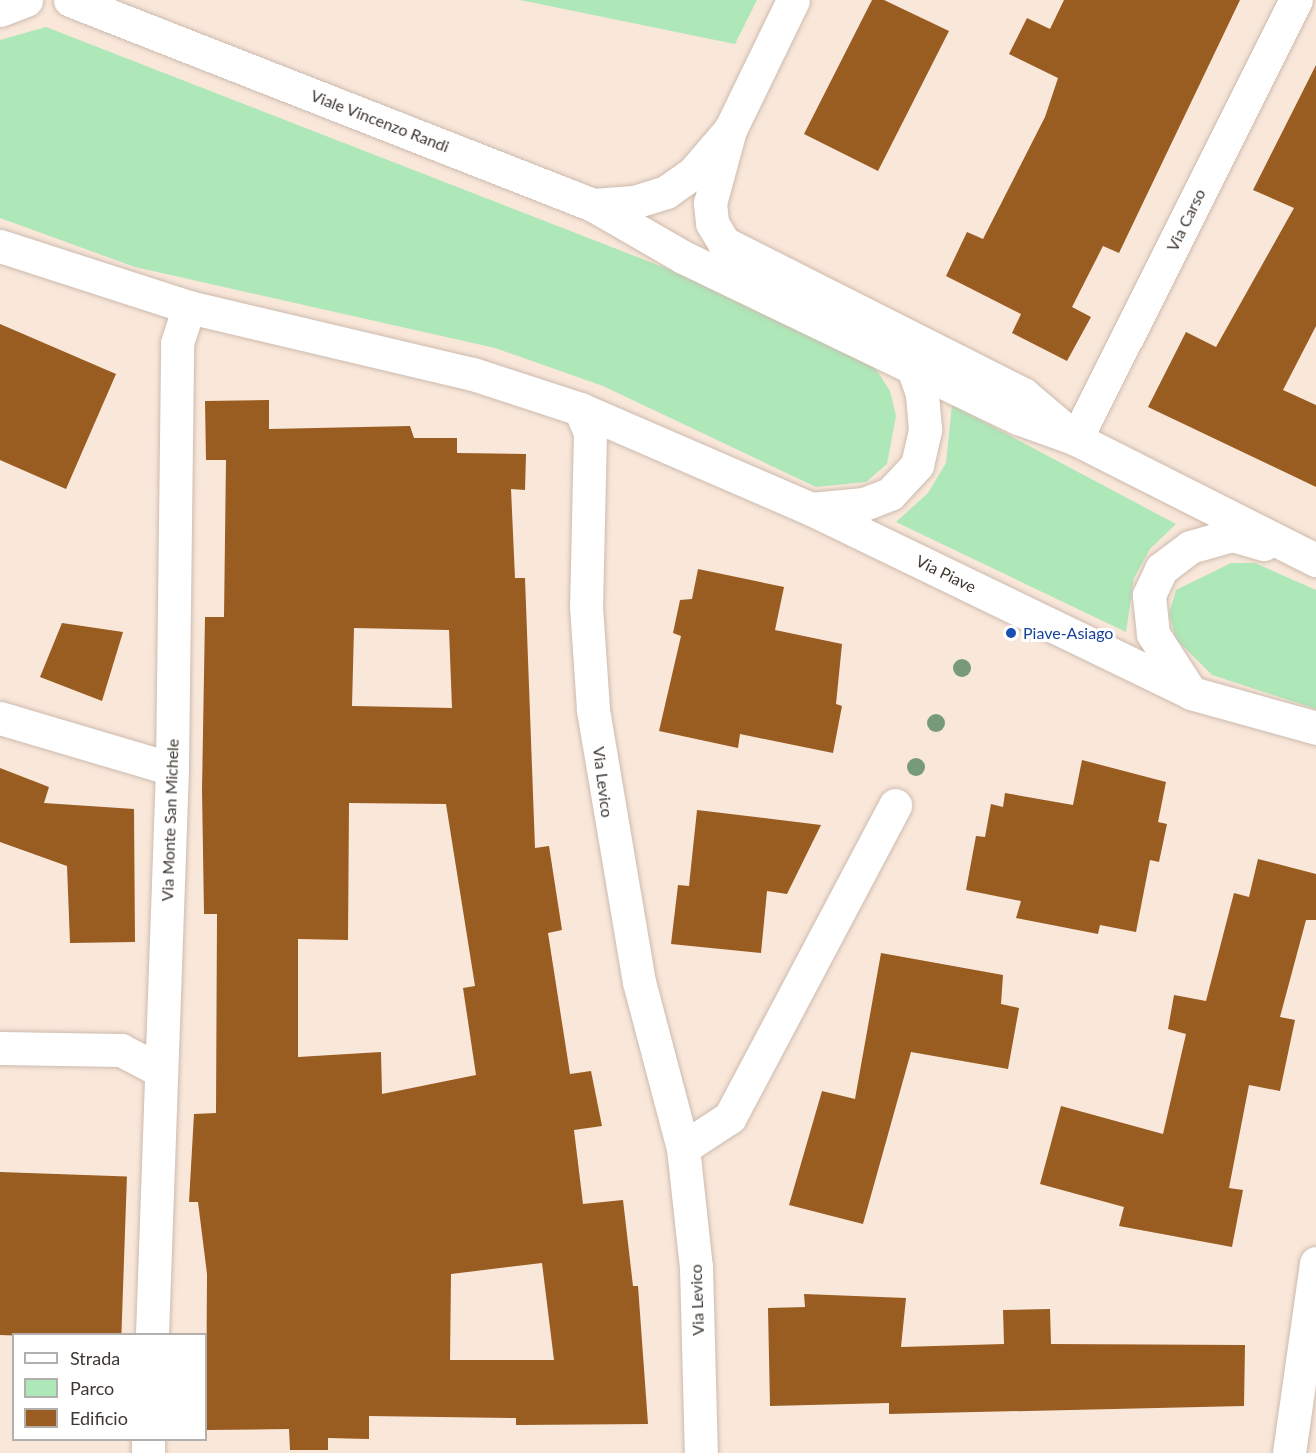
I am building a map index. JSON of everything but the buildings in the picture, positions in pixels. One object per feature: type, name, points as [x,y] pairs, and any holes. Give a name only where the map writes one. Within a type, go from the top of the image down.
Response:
[{"type":"street","points":[[0,10],[26,0]]},
{"type":"street","name":"Viale Vincenzo Randi","points":[[70,0],[593,205],[683,257],[913,368]]},
{"type":"street","points":[[793,0],[730,130],[710,203],[712,223],[724,243],[1023,394],[1076,439]]},
{"type":"street","name":"Via Carso","points":[[1076,439],[1296,0]]},
{"type":"street","points":[[593,205],[634,202],[666,192],[693,173],[730,130]]},
{"type":"street","points":[[0,246],[189,307],[473,374],[580,409]]},
{"type":"street","name":"Via Monte San Michele","points":[[152,1333],[172,769],[177,343],[189,307]]},
{"type":"street","points":[[913,368],[1018,418],[1076,439],[1310,557]]},
{"type":"street","points":[[811,509],[864,504],[890,494],[917,465],[925,429],[922,394],[913,368]]},
{"type":"street","name":"Via Piave","points":[[580,409],[811,509],[1191,693],[1316,728]]},
{"type":"street","name":"Via Levico","points":[[580,409],[590,433],[586,606],[609,828],[639,982],[683,1148],[696,1267],[701,1453]]},
{"type":"street","points":[[1191,693],[1153,634],[1149,595],[1161,569],[1190,547],[1232,535],[1310,557]]},
{"type":"street","points":[[0,718],[172,769]]},
{"type":"street","points":[[683,1148],[730,1117],[895,805]]},
{"type":"street","points":[[0,1048],[121,1050],[161,1071]]},
{"type":"street","points":[[1289,1453],[1316,1263]]},
{"type":"green space","points":[[520,0],[757,0],[735,44]]},
{"type":"green space","points":[[46,27],[699,281],[872,363],[890,391],[896,416],[887,464],[866,482],[816,487],[603,386],[495,348],[135,267],[0,218],[0,40]]},
{"type":"green space","points":[[952,405],[1176,524],[1150,549],[1134,578],[1126,632],[896,522],[928,493],[946,463]]},
{"type":"green space","points":[[1231,563],[1255,563],[1316,590],[1316,709],[1212,675],[1176,639],[1169,614],[1176,590]]},
{"type":"place","name":"Piave-Asiago","points":[[1011,633]]}]
